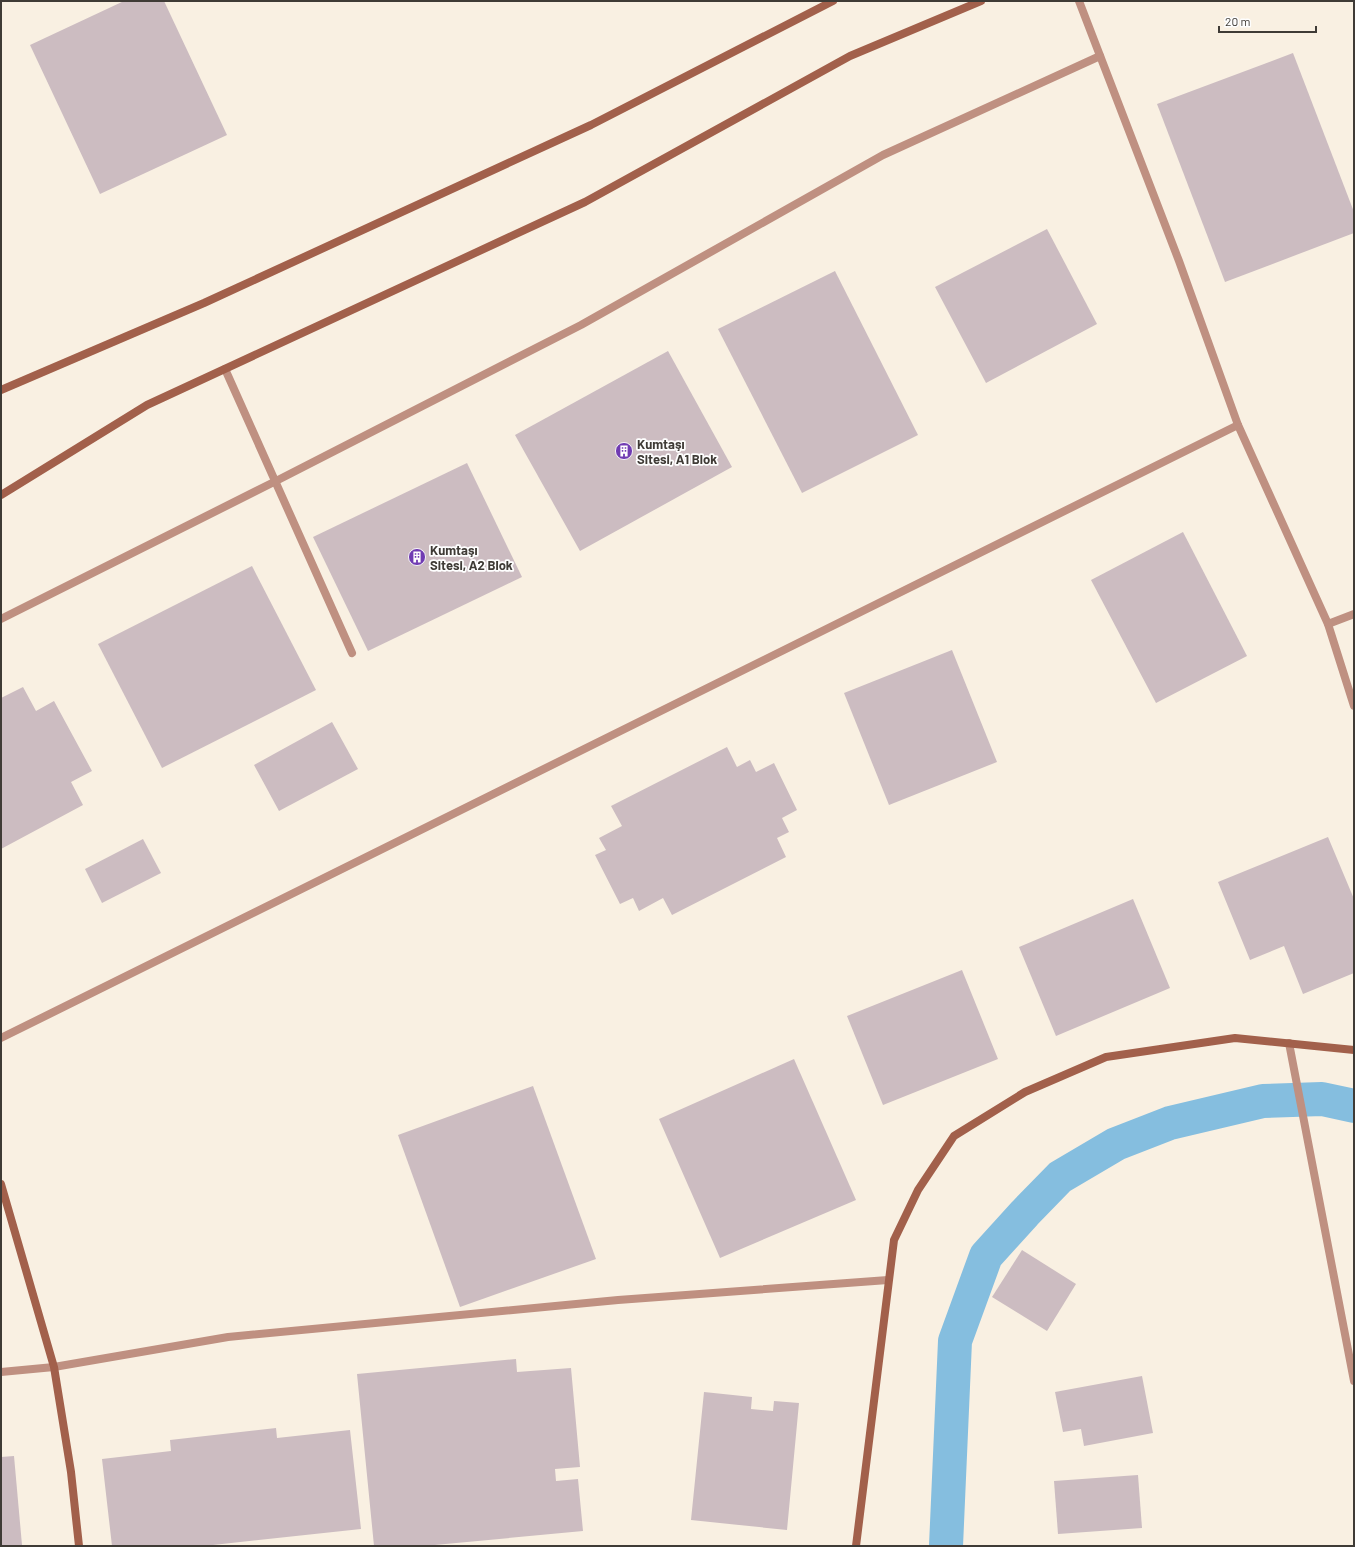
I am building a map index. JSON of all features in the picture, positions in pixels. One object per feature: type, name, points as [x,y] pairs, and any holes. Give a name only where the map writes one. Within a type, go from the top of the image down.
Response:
[{"type":"main road","points":[[1,390],[204,303],[591,125],[833,1]]},
{"type":"main road","points":[[1,495],[147,405],[584,202],[850,56],[981,1]]},
{"type":"main road","points":[[856,1546],[894,1240],[918,1190],[954,1136],[1025,1092],[1106,1057],[1235,1038],[1354,1050]]},
{"type":"main road","points":[[1,1184],[54,1367],[71,1472],[79,1546]]},
{"type":"street","points":[[1079,1],[1179,261],[1238,426],[1328,624],[1354,706]]},
{"type":"street","points":[[1,619],[276,481],[581,325],[883,155],[1100,56]]},
{"type":"street","points":[[225,369],[352,653]]},
{"type":"street","points":[[1,1038],[1238,426]]},
{"type":"street","points":[[1328,624],[1354,614]]},
{"type":"street","points":[[1289,1043],[1354,1381]]},
{"type":"street","points":[[1,1372],[54,1367],[228,1337],[618,1300],[888,1280]]},
{"type":"building","points":[[124,1],[164,1],[227,135],[100,194],[30,45]]},
{"type":"building","points":[[1293,53],[1354,212],[1354,233],[1225,282],[1157,104]]},
{"type":"building","points":[[1047,229],[1097,324],[986,383],[935,287]]},
{"type":"building","points":[[835,271],[918,435],[802,493],[718,329]]},
{"type":"building","name":"Kumtaşı Sitesi, A1 Blok","points":[[668,351],[732,467],[580,551],[515,435]]},
{"type":"building","name":"Kumtaşı Sitesi, A2 Blok","points":[[467,463],[522,577],[368,651],[313,537]]},
{"type":"building","points":[[1183,532],[1247,656],[1156,703],[1091,580]]},
{"type":"building","points":[[252,566],[316,690],[162,768],[98,644]]},
{"type":"building","points":[[952,650],[997,762],[889,805],[844,693]]},
{"type":"building","points":[[23,687],[36,711],[54,701],[92,771],[71,782],[83,805],[1,849],[1,698]]},
{"type":"building","points":[[332,722],[358,769],[279,811],[254,765]]},
{"type":"building","points":[[727,747],[737,767],[750,760],[756,772],[774,763],[797,810],[782,818],[789,832],[777,838],[786,857],[672,915],[663,898],[639,911],[633,898],[620,904],[595,855],[606,850],[599,838],[622,826],[611,806]]},
{"type":"building","points":[[1328,837],[1354,899],[1354,973],[1303,994],[1284,946],[1250,960],[1218,882]]},
{"type":"building","points":[[143,839],[161,873],[102,903],[85,869]]},
{"type":"building","points":[[1133,899],[1170,988],[1056,1036],[1019,947]]},
{"type":"building","points":[[962,970],[998,1059],[883,1105],[847,1016]]},
{"type":"building","points":[[794,1059],[856,1200],[720,1258],[659,1119]]},
{"type":"building","points":[[533,1086],[596,1259],[460,1307],[398,1135]]},
{"type":"building","points":[[1022,1250],[1076,1284],[1047,1331],[992,1297]]},
{"type":"building","points":[[516,1359],[517,1372],[571,1368],[580,1467],[555,1469],[556,1481],[578,1479],[583,1531],[424,1546],[374,1546],[357,1374]]},
{"type":"building","points":[[1142,1376],[1153,1433],[1084,1446],[1081,1429],[1063,1432],[1055,1392]]},
{"type":"building","points":[[704,1392],[752,1397],[751,1409],[773,1411],[774,1401],[799,1403],[787,1530],[691,1520]]},
{"type":"building","points":[[276,1428],[277,1438],[350,1430],[361,1529],[204,1546],[112,1546],[102,1459],[171,1451],[170,1440]]},
{"type":"building","points":[[14,1456],[22,1545],[1,1546],[1,1457]]},
{"type":"building","points":[[1138,1475],[1142,1528],[1058,1534],[1054,1481]]},
{"type":"waterway","points":[[946,1546],[955,1341],[986,1256],[1025,1213],[1060,1177],[1116,1144],[1170,1123],[1263,1101],[1322,1099],[1354,1106]]},
{"type":"place","name":"Kumtaşı Sitesi, A1 Blok","points":[[624,451]]},
{"type":"place","name":"Kumtaşı Sitesi, A2 Blok","points":[[417,557]]}]
